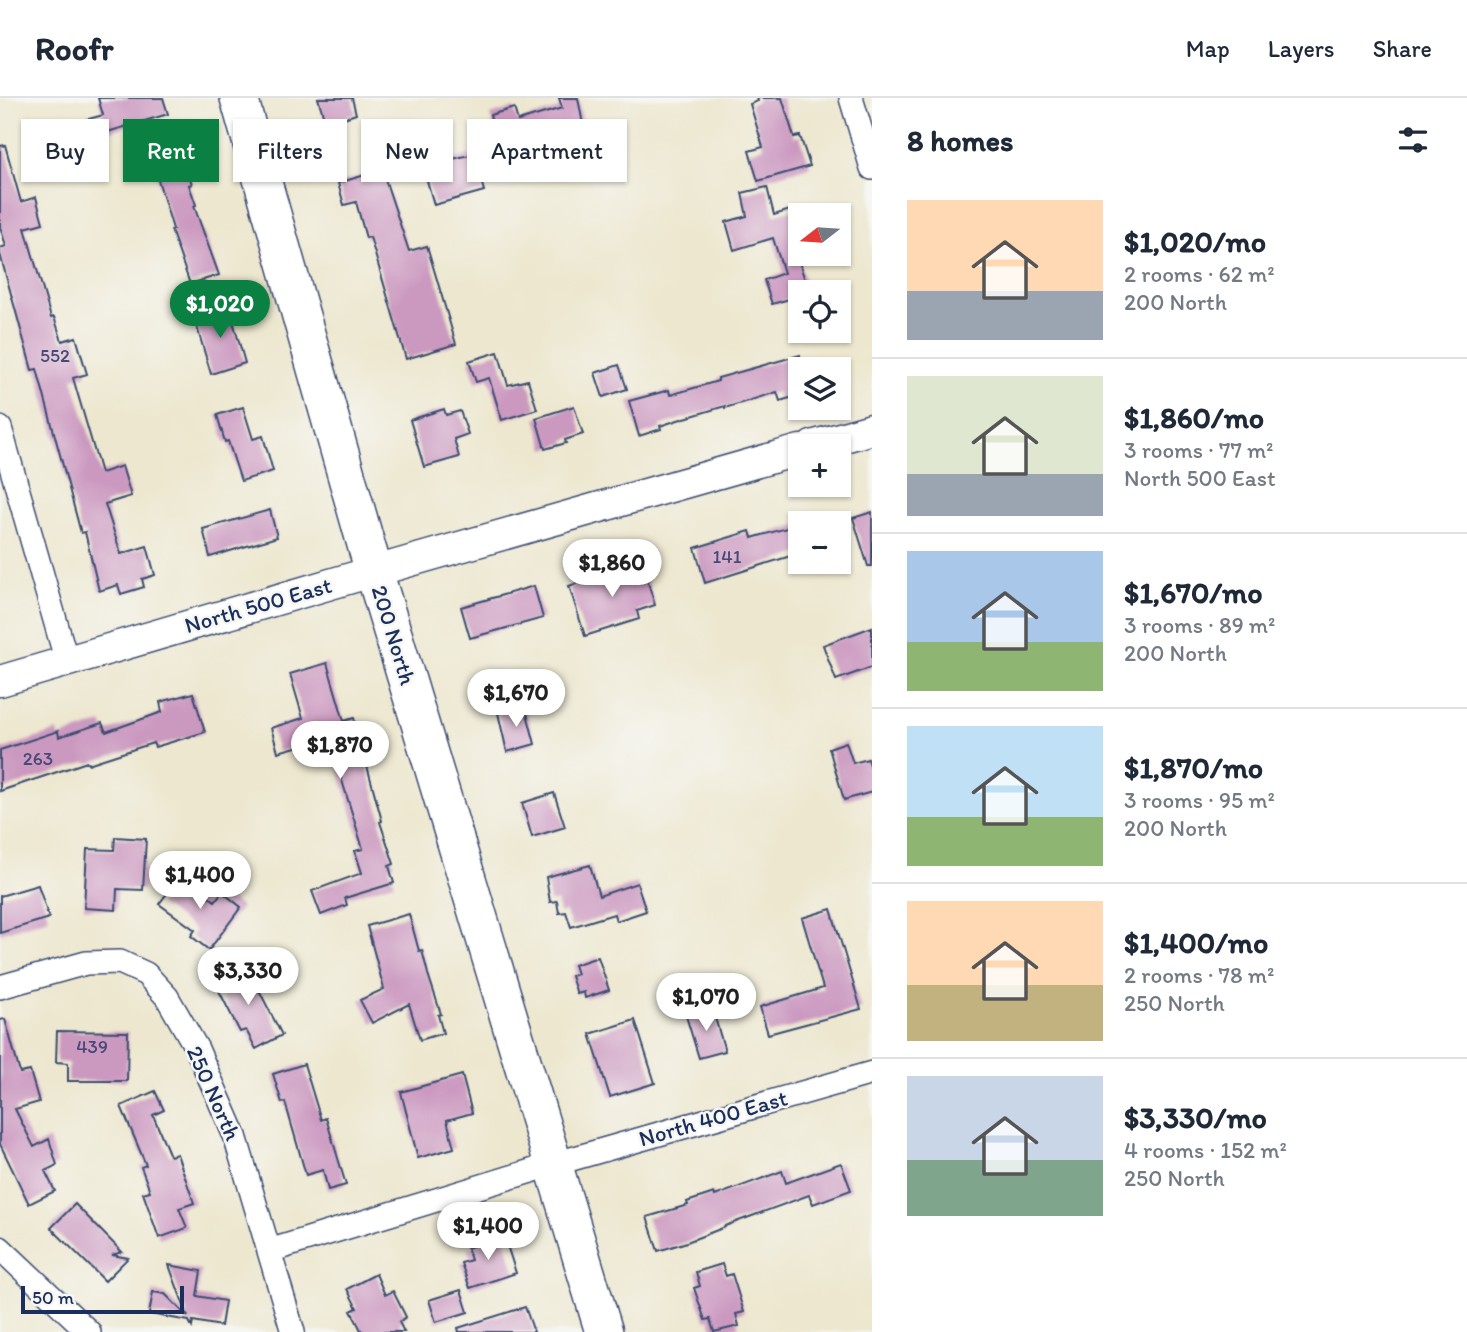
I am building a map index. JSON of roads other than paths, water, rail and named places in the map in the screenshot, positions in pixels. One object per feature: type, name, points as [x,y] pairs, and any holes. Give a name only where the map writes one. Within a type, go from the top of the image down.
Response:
[{"type":"main road","name":"200 North","points":[[239,98],[375,572],[604,1332]]},
{"type":"street","points":[[851,98],[872,167]]},
{"type":"street","points":[[0,428],[67,662]]},
{"type":"street","points":[[851,435],[872,429]]},
{"type":"street","name":"North 500 East","points":[[0,681],[788,453]]},
{"type":"street","name":"250 North","points":[[0,987],[86,962],[120,962],[146,974],[167,997],[197,1049],[235,1136],[293,1332]]},
{"type":"street","name":"North 400 East","points":[[269,1251],[554,1164],[872,1073]]},
{"type":"street","points":[[0,1248],[89,1332]]}]
